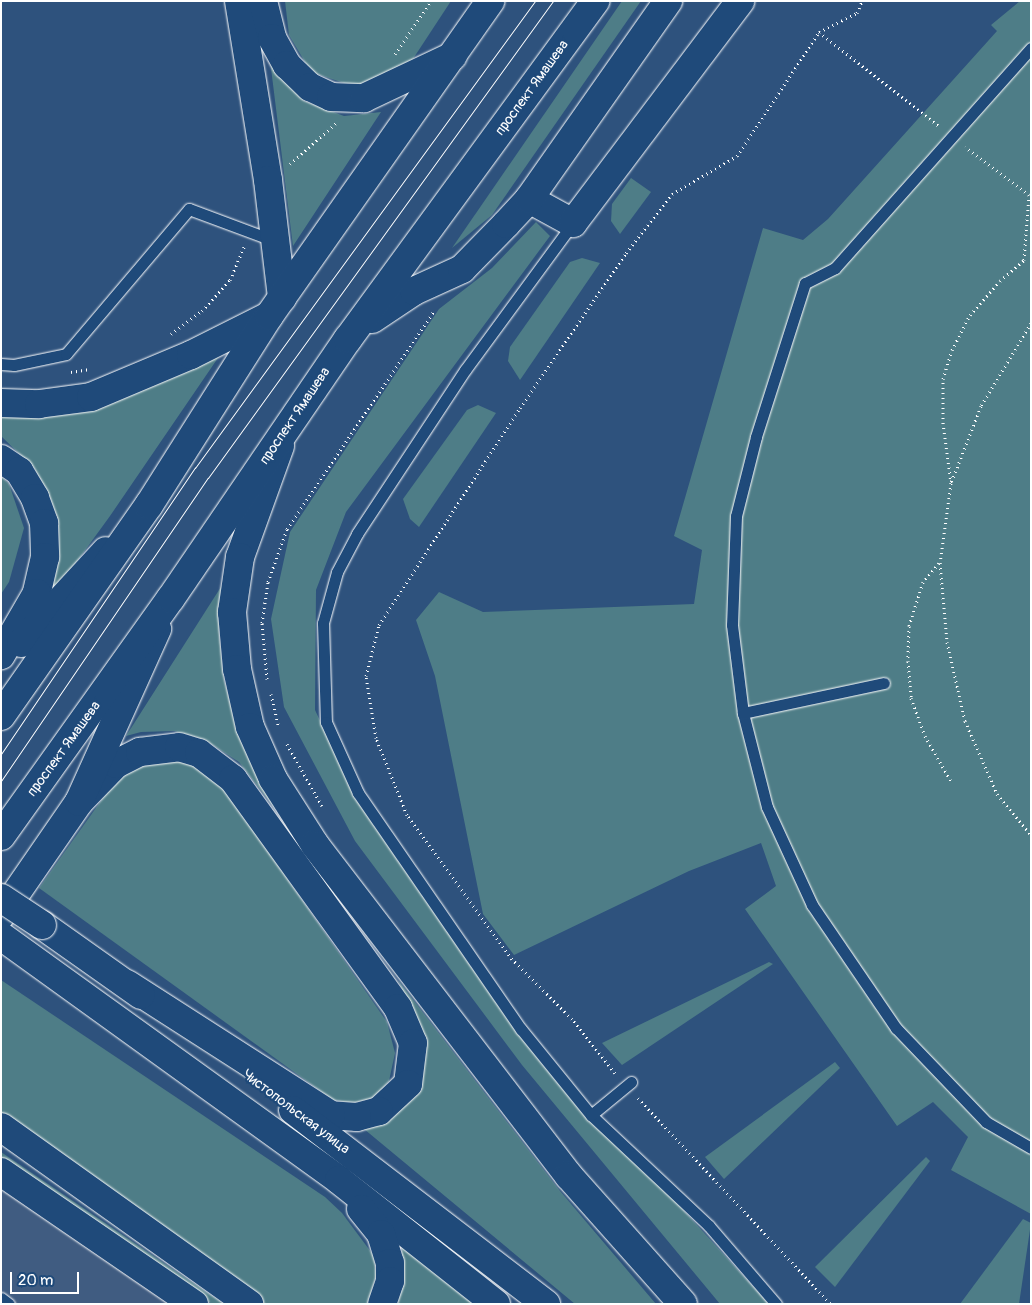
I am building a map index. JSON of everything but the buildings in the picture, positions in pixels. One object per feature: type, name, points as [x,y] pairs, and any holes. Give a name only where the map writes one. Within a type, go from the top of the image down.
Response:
[{"type":"main road","points":[[239,1],[275,241],[275,307]]},
{"type":"main road","points":[[264,1],[272,38],[287,65],[310,87],[331,97],[364,98],[454,55]]},
{"type":"main road","points":[[1,716],[149,504],[275,307],[471,31],[490,1]]},
{"type":"main road","name":"проспект Ямашева","points":[[1,836],[171,598],[348,340],[595,1]]},
{"type":"main road","points":[[348,340],[385,308],[414,291],[462,269],[529,199],[668,1]]},
{"type":"main road","points":[[529,199],[573,223],[740,1]]},
{"type":"main road","points":[[1,403],[39,404],[91,397],[191,356],[275,307]]},
{"type":"main road","points":[[287,428],[240,557],[232,612],[237,669],[250,727],[273,779],[315,845],[569,1176],[683,1304]]},
{"type":"main road","points":[[1,458],[19,471],[34,498],[44,523],[45,557],[37,593],[1,655]]},
{"type":"main road","points":[[1,664],[149,504]]},
{"type":"main road","points":[[79,802],[171,598]]},
{"type":"main road","points":[[1,915],[79,802],[116,764],[140,752],[179,747],[199,753],[233,779],[398,1008],[413,1043],[408,1084],[379,1111],[357,1117],[331,1115],[126,984]]},
{"type":"main road","name":"Чистопольская улица","points":[[1,898],[126,984],[546,1304]]},
{"type":"main road","name":"Чистопольская улица","points":[[1,936],[339,1180],[496,1304]]},
{"type":"main road","points":[[1,1127],[249,1304]]},
{"type":"main road","points":[[1,1172],[194,1304]]},
{"type":"main road","points":[[339,1180],[381,1234],[390,1264],[390,1281],[382,1304]]},
{"type":"lane","points":[[471,31],[481,1]]},
{"type":"lane","points":[[1031,48],[835,268],[805,283],[756,437],[736,516],[732,625],[743,713],[767,807],[812,905],[854,970],[896,1028],[986,1122],[1031,1148]]},
{"type":"lane","points":[[1,364],[14,365],[66,354],[189,209],[275,241]]},
{"type":"lane","points":[[573,223],[465,370],[357,534],[337,572],[323,623],[326,722],[358,793],[521,1029],[592,1115],[709,1226],[776,1304]]},
{"type":"lane","points":[[743,713],[884,683]]},
{"type":"lane","points":[[592,1115],[628,1084]]},
{"type":"lane","points":[[1,1298],[9,1304]]},
{"type":"path","points":[[393,56],[431,1]]},
{"type":"path","points":[[831,1304],[628,1084],[572,1019],[512,959],[407,814],[376,738],[366,676],[379,625],[520,408],[626,253],[672,194],[737,156],[819,32],[857,13],[862,1]]},
{"type":"path","points":[[282,171],[340,119]]},
{"type":"path","points":[[169,336],[202,311],[230,280],[250,233]]},
{"type":"path","points":[[951,483],[943,423],[942,380],[952,350],[970,315],[1024,260]]},
{"type":"path","points":[[280,732],[267,679],[262,624],[268,582],[287,529],[439,306]]},
{"type":"path","points":[[1031,323],[981,406],[951,483],[940,563],[947,642],[965,720],[997,794],[1031,835]]},
{"type":"path","points":[[68,372],[95,368]]},
{"type":"path","points":[[940,563],[923,582],[909,626],[908,661],[911,698],[925,736],[952,783]]},
{"type":"path","points":[[285,740],[328,815]]},
{"type":"shaded area","points":[[1,1181],[180,1304],[1,1304]]},
{"type":"green space","points":[[285,1],[451,1],[407,68],[362,89],[311,72],[289,35]]},
{"type":"green space","points":[[622,1],[641,1],[492,215],[452,248]]},
{"type":"green space","points":[[1020,1],[1031,1],[1031,1214],[951,1170],[968,1137],[933,1102],[897,1126],[745,909],[776,886],[761,843],[689,871],[514,955],[483,914],[435,676],[416,620],[439,592],[483,612],[694,604],[702,550],[674,536],[763,228],[803,240],[828,219],[997,31],[991,25]]},
{"type":"green space","points":[[270,60],[304,101],[344,116],[381,112],[293,246]]},
{"type":"green space","points":[[631,178],[651,192],[620,234],[611,221],[612,204]]},
{"type":"green space","points":[[536,222],[550,236],[346,512],[316,590],[315,710],[357,799],[517,1028],[769,1304],[720,1304],[522,1065],[355,841],[284,707],[271,619],[290,532],[439,309],[492,268]]},
{"type":"green space","points":[[582,258],[600,263],[520,380],[508,361],[510,347],[570,262]]},
{"type":"green space","points":[[220,355],[110,516],[46,604],[58,530],[35,469],[1,436],[1,414],[82,410],[148,388]]},
{"type":"green space","points":[[478,405],[496,413],[419,527],[410,519],[403,499],[467,410]]},
{"type":"green space","points":[[1,476],[9,484],[24,528],[9,582],[1,594]]},
{"type":"green space","points":[[226,579],[219,633],[224,680],[238,731],[280,815],[239,762],[205,740],[174,731],[141,732],[126,736]]},
{"type":"green space","points":[[161,761],[188,761],[222,785],[387,1022],[395,1053],[389,1081],[375,1098],[353,1103],[333,1100],[39,888],[118,777],[137,766]]},
{"type":"green space","points":[[769,962],[773,964],[622,1065],[602,1043]]},
{"type":"green space","points":[[1,980],[325,1197],[342,1213],[374,1256],[376,1276],[368,1304],[262,1304],[1,1114]]},
{"type":"green space","points":[[398,980],[560,1191],[656,1304],[575,1304],[364,1129],[388,1117],[411,1009]]},
{"type":"green space","points":[[835,1062],[840,1068],[724,1179],[705,1157]]},
{"type":"green space","points":[[1,1152],[224,1304],[212,1304],[1,1159]]},
{"type":"green space","points":[[926,1157],[930,1161],[835,1287],[815,1267]]},
{"type":"green space","points":[[1023,1219],[1031,1223],[1019,1304],[960,1304]]},
{"type":"green space","points":[[402,1247],[473,1304],[398,1304],[402,1283]]},
{"type":"tram line","points":[[1,754],[195,468],[535,1]]},
{"type":"tram line","points":[[1,781],[208,478],[553,1]]}]
